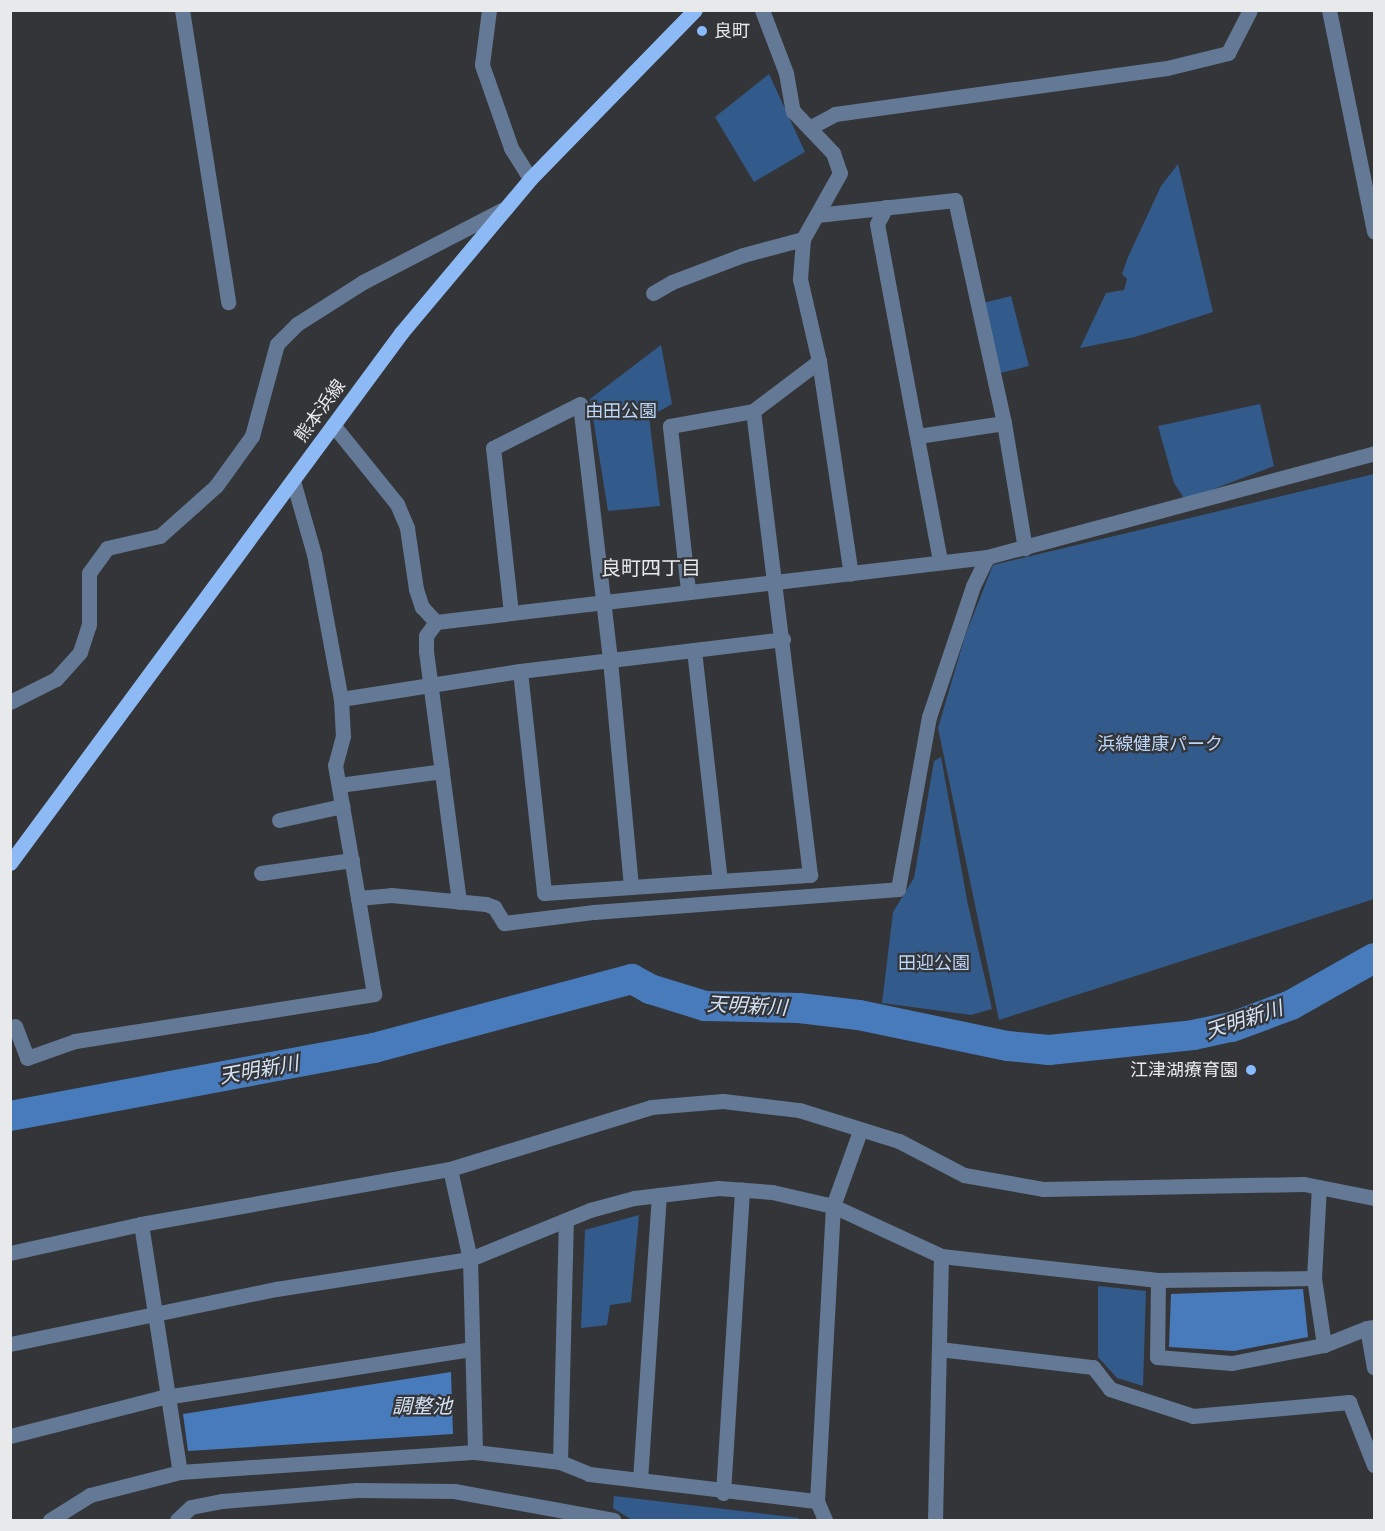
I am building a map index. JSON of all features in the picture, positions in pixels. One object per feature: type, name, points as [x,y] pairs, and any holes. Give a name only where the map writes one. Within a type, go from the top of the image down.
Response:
[{"type":"main road","name":"熊本浜線","points":[[10,863],[401,333],[530,178],[694,10]]},
{"type":"street","points":[[182,10],[228,302]]},
{"type":"street","points":[[489,10],[482,65],[511,148],[530,178]]},
{"type":"street","points":[[762,10],[786,73],[793,111],[833,153],[840,173],[803,239],[800,279],[819,361],[851,574]]},
{"type":"street","points":[[809,128],[835,114],[1167,68],[1228,53],[1250,10]]},
{"type":"street","points":[[1329,10],[1374,229]]},
{"type":"street","points":[[817,215],[955,200],[1004,423],[1025,548]]},
{"type":"street","points":[[877,224],[886,207]]},
{"type":"street","points":[[10,702],[56,680],[80,652],[89,625],[88,573],[107,548],[160,536],[223,477],[252,435],[277,344],[297,324],[363,282],[502,210]]},
{"type":"street","points":[[857,210],[873,217],[877,224],[940,562]]},
{"type":"street","points":[[653,293],[672,282],[743,255],[803,239]]},
{"type":"street","points":[[688,590],[670,426],[753,411],[819,361]]},
{"type":"street","points":[[511,613],[492,448],[579,404],[610,660],[631,887]]},
{"type":"street","points":[[520,671],[544,893],[810,875],[776,582],[753,411]]},
{"type":"street","points":[[918,436],[1004,423]]},
{"type":"street","points":[[333,426],[397,504],[407,528],[416,589],[422,607],[436,622]]},
{"type":"street","points":[[459,902],[426,636],[436,622],[688,590],[851,574],[987,557],[1374,453]]},
{"type":"street","points":[[15,1026],[27,1058],[75,1041],[374,994],[335,765],[343,736],[341,699],[314,554],[293,481]]},
{"type":"street","points":[[358,898],[391,895],[494,907],[504,923],[594,912],[898,889],[929,717],[973,586],[987,557]]},
{"type":"street","points":[[341,699],[520,671],[783,639]]},
{"type":"street","points":[[694,650],[720,882]]},
{"type":"street","points":[[339,785],[442,771]]},
{"type":"street","points":[[279,820],[342,806]]},
{"type":"street","points":[[261,873],[352,860]]},
{"type":"street","points":[[10,1253],[141,1224],[450,1170],[651,1107],[723,1101],[799,1110],[860,1131],[899,1141],[964,1175],[1043,1189],[1304,1184],[1374,1198]]},
{"type":"street","points":[[825,1521],[817,1501],[833,1206],[860,1131]]},
{"type":"street","points":[[450,1170],[470,1259],[475,1452]]},
{"type":"street","points":[[1319,1187],[1314,1278],[1324,1345]]},
{"type":"street","points":[[10,1344],[155,1312],[470,1259],[566,1220],[634,1198],[718,1188],[772,1192],[833,1206],[941,1256],[1158,1280],[1314,1278]]},
{"type":"street","points":[[723,1493],[742,1190]]},
{"type":"street","points":[[640,1480],[659,1195]]},
{"type":"street","points":[[560,1462],[566,1220]]},
{"type":"street","points":[[141,1224],[180,1472]]},
{"type":"street","points":[[935,1521],[941,1256]]},
{"type":"street","points":[[1158,1280],[1157,1357],[1232,1362],[1324,1345],[1371,1327],[1374,1367]]},
{"type":"street","points":[[939,1348],[1093,1367],[1110,1389],[1193,1416],[1349,1402],[1374,1465]]},
{"type":"street","points":[[10,1436],[167,1397],[472,1349]]},
{"type":"street","points":[[50,1521],[90,1495],[180,1472],[475,1452],[560,1462],[589,1474],[723,1493],[817,1501]]},
{"type":"street","points":[[177,1521],[190,1507],[222,1501],[357,1490],[454,1491],[613,1521]]},
{"type":"green space","points":[[769,74],[805,152],[754,182],[715,117]]},
{"type":"green space","points":[[1178,164],[1213,312],[1135,337],[1080,348],[1106,293],[1124,290],[1127,279],[1122,274],[1128,257],[1161,186]]},
{"type":"green space","points":[[1011,296],[1029,366],[996,374],[983,303]]},
{"type":"green space","name":"由田公園","points":[[661,345],[672,404],[649,417],[660,506],[608,511],[590,399]]},
{"type":"green space","points":[[1260,404],[1274,466],[1185,500],[1174,483],[1158,426]]},
{"type":"green space","name":"浜線健康パーク","points":[[1374,474],[1374,899],[999,1020],[938,728],[965,636],[993,565]]},
{"type":"green space","name":"田迎公園","points":[[941,757],[968,905],[992,1009],[971,1015],[882,1003],[893,912],[914,878],[934,761]]},
{"type":"green space","points":[[639,1215],[631,1302],[610,1305],[607,1325],[581,1328],[585,1230]]},
{"type":"green space","points":[[1098,1286],[1146,1291],[1143,1386],[1117,1378],[1098,1357]]},
{"type":"green space","points":[[614,1496],[799,1518],[799,1520],[632,1520],[613,1508]]},
{"type":"water","points":[[1303,1289],[1308,1337],[1234,1351],[1169,1347],[1171,1294]]},
{"type":"water","name":"調整池","points":[[451,1372],[453,1434],[188,1451],[183,1414]]},
{"type":"waterway","name":"天明新川","points":[[10,1116],[374,1048],[632,979],[650,989],[705,1006],[799,1008],[859,1015],[1008,1046],[1049,1050],[1193,1035],[1232,1027],[1291,1005],[1374,958]]},
{"type":"place","name":"良町","points":[[702,31]]},
{"type":"place","name":"江津湖療育園","points":[[1251,1070]]},
{"type":"district","name":"良町四丁目","points":[[651,568]]}]
